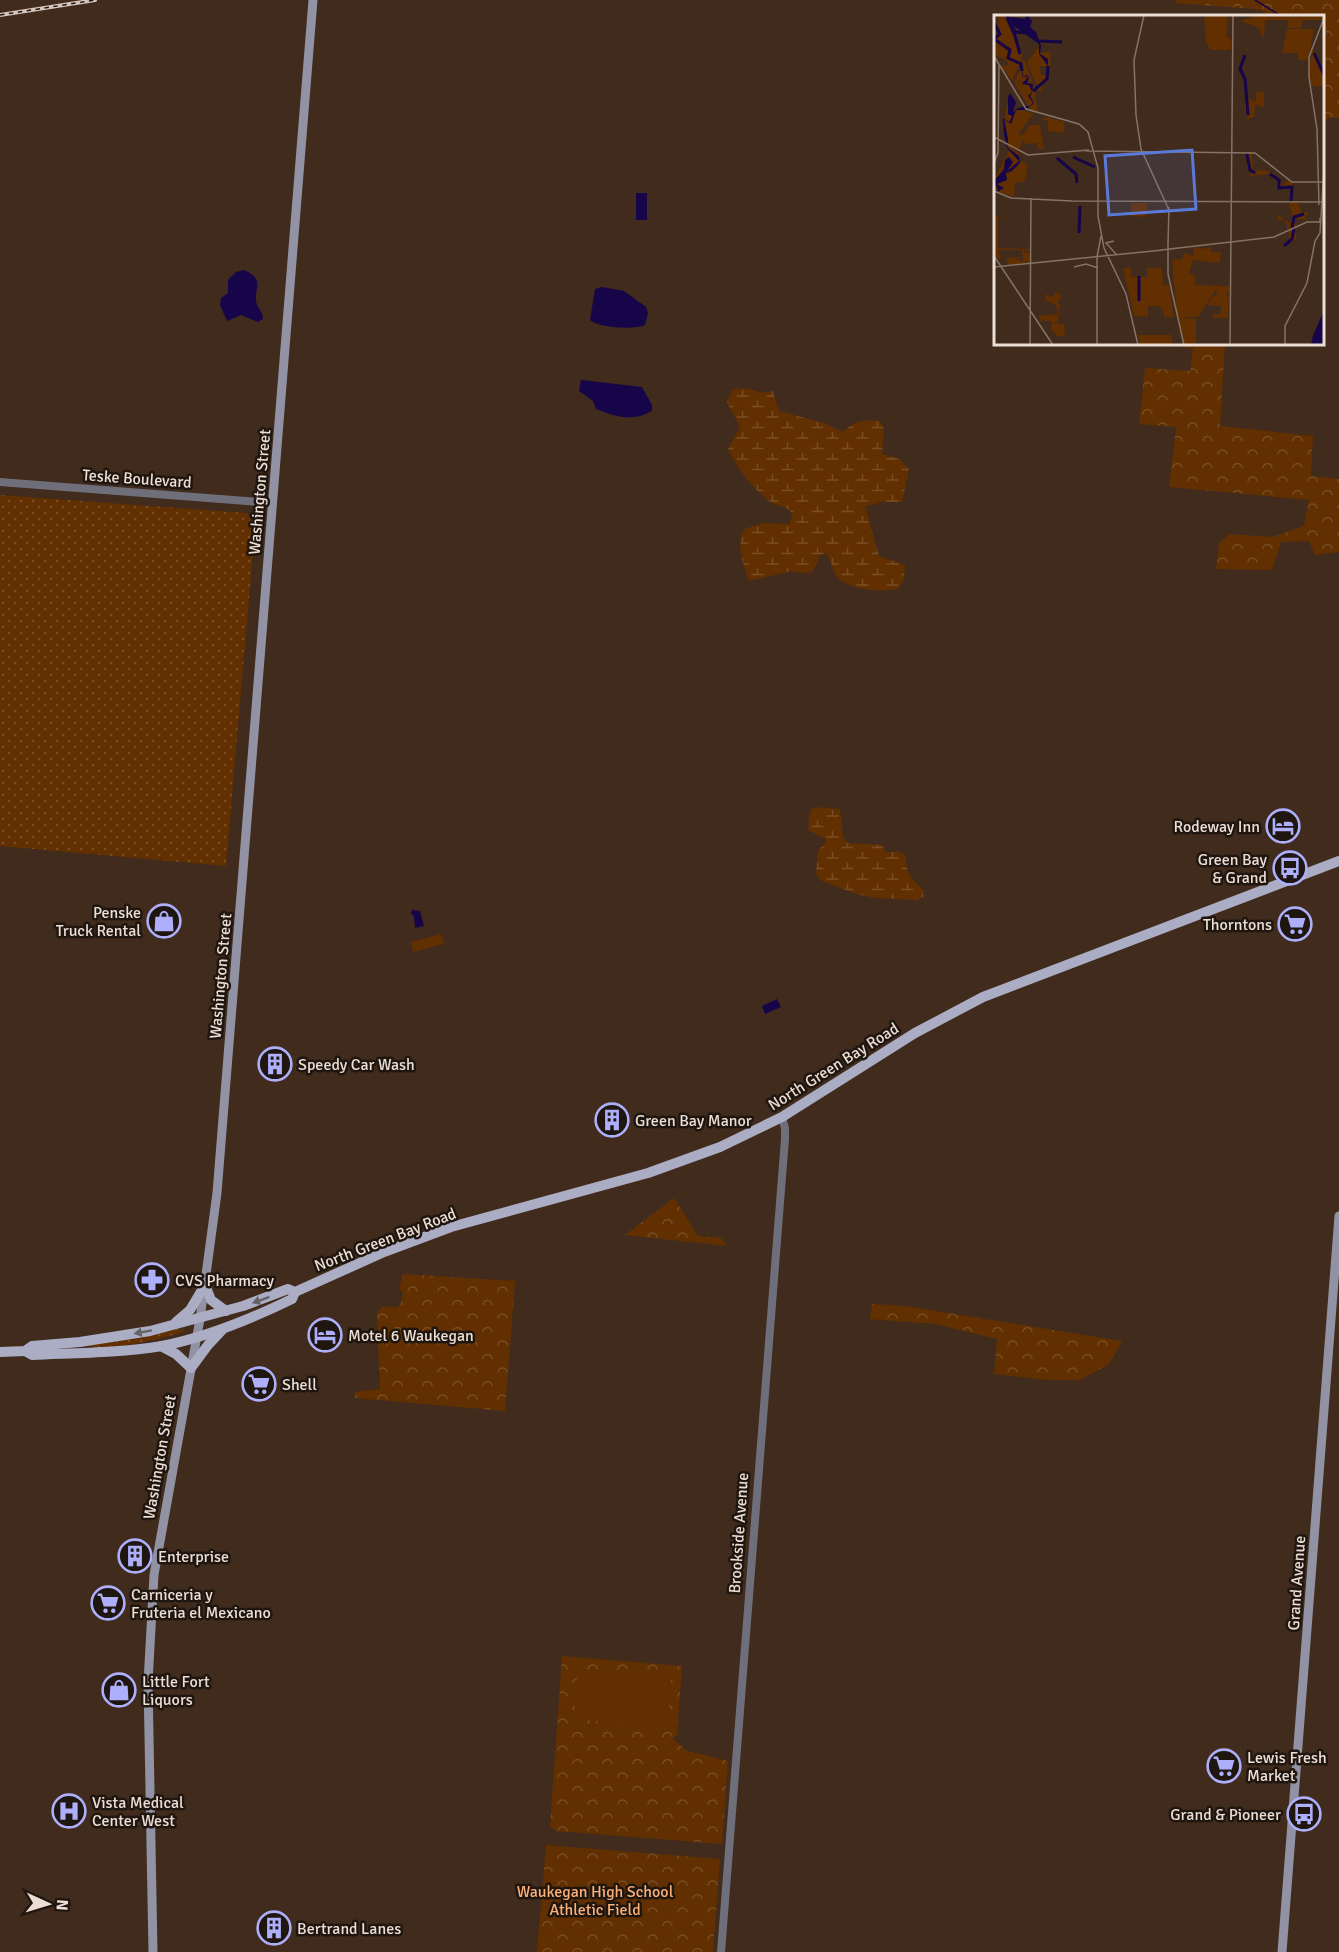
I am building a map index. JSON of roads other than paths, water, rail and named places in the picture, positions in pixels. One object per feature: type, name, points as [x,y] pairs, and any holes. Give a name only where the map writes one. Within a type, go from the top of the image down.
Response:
[{"type":"main road","name":"Washington Street","points":[[153,1952],[148,1717],[154,1575],[197,1336],[216,1207],[313,0]]},
{"type":"main road","name":"North Green Bay Road","points":[[25,1351],[32,1346],[116,1337],[170,1326],[226,1311],[288,1289],[295,1292],[384,1252],[451,1227],[657,1171],[720,1147],[782,1117],[915,1033],[976,1000],[1337,863]]},
{"type":"main road","name":"Grand Avenue","points":[[1282,1952],[1339,1216]]},
{"type":"main road","points":[[205,1285],[211,1300],[226,1311]]},
{"type":"main road","points":[[170,1326],[190,1310],[205,1285]]},
{"type":"main road","points":[[0,1352],[25,1351],[32,1355],[161,1346],[253,1318],[292,1299],[295,1292]]},
{"type":"main road","points":[[161,1346],[176,1354],[191,1368],[224,1328]]},
{"type":"street","name":"Teske Boulevard","points":[[0,482],[272,503]]},
{"type":"street","name":"Brookside Avenue","points":[[721,1952],[785,1128],[782,1117]]},
{"type":"waterway","points":[[1255,0],[1279,15]]},
{"type":"railway","points":[[0,15],[95,0]]},
{"type":"place","name":"Rodeway Inn","points":[[1283,826]]},
{"type":"place","name":"Green Bay & Grand","points":[[1290,868]]},
{"type":"place","name":"Penske Truck Rental","points":[[164,921]]},
{"type":"place","name":"Thorntons","points":[[1295,924]]},
{"type":"place","name":"Speedy Car Wash","points":[[275,1064]]},
{"type":"place","name":"Green Bay Manor","points":[[612,1120]]},
{"type":"place","name":"CVS Pharmacy","points":[[152,1280]]},
{"type":"place","name":"Motel 6 Waukegan","points":[[325,1335]]},
{"type":"place","name":"Shell","points":[[259,1384]]},
{"type":"place","name":"Enterprise","points":[[135,1556]]},
{"type":"place","name":"Carniceria y Fruteria el Mexicano","points":[[108,1603]]},
{"type":"place","name":"Little Fort Liquors","points":[[119,1690]]},
{"type":"place","name":"Lewis Fresh Market","points":[[1224,1766]]},
{"type":"place","name":"Vista Medical Center West","points":[[69,1811]]},
{"type":"place","name":"Grand & Pioneer","points":[[1304,1814]]},
{"type":"place","name":"Bertrand Lanes","points":[[274,1928]]},
{"type":"park label","name":"Waukegan High School Athletic Field","points":[[595,1900]]}]
